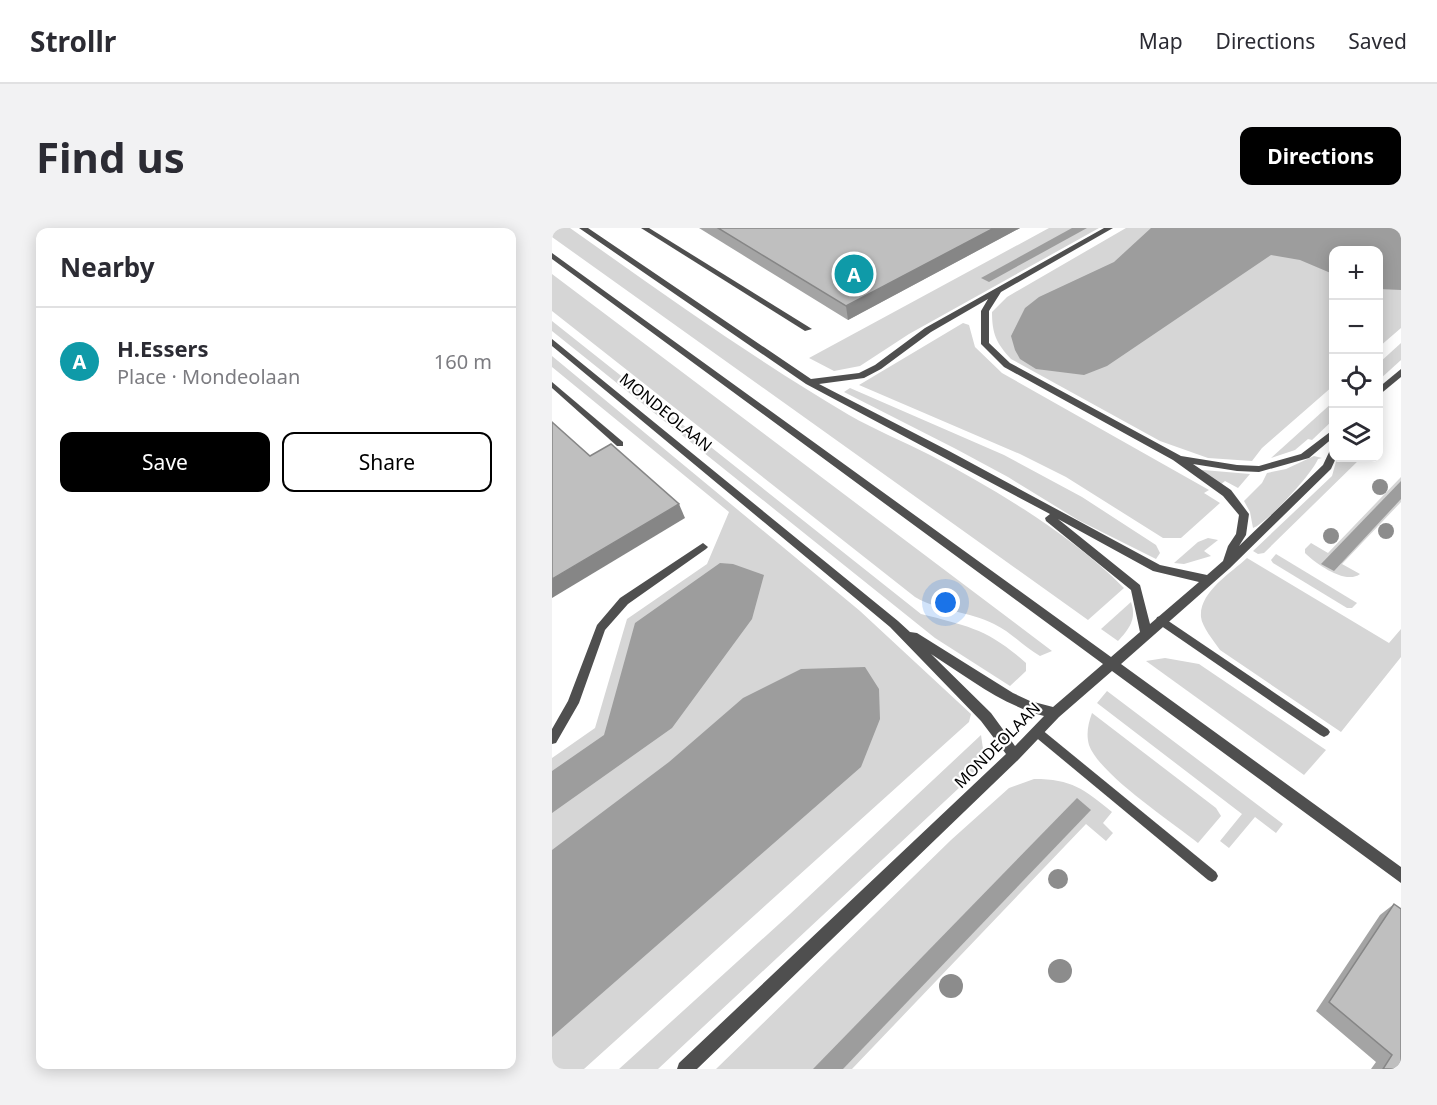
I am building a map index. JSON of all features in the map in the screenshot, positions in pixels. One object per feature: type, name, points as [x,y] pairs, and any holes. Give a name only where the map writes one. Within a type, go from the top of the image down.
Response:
[{"type":"street","points":[[583,228],[809,382],[946,453],[1157,568],[1208,580]]},
{"type":"street","points":[[809,382],[861,376],[879,367],[928,330],[1109,228]]},
{"type":"street","points":[[552,255],[859,476],[1401,876]]},
{"type":"street","points":[[999,289],[985,311],[986,344],[1006,365],[1177,458],[1227,493],[1244,514],[1241,535],[1233,546],[1226,565]]},
{"type":"street","name":"MONDEOLAAN","points":[[552,342],[894,624]]},
{"type":"street","points":[[1383,388],[1401,372]]},
{"type":"street","points":[[1177,458],[1237,468],[1259,469],[1305,456],[1329,436]]},
{"type":"street","name":"MONDEOLAAN","points":[[685,1069],[1014,755],[1055,713],[1110,663],[1226,565],[1327,467],[1329,462]]},
{"type":"street","points":[[1023,497],[1136,588],[1146,633]]},
{"type":"street","points":[[894,624],[1009,697],[1028,706],[1055,713]]},
{"type":"street","points":[[894,624],[986,717],[1014,755]]},
{"type":"lane","points":[[644,228],[808,329]]},
{"type":"lane","points":[[552,384],[620,444]]},
{"type":"lane","points":[[552,739],[573,703],[601,628],[624,601],[703,547]]},
{"type":"lane","points":[[1161,620],[1324,732]]},
{"type":"lane","points":[[1036,732],[1212,876]]},
{"type":"shaded area","points":[[552,228],[570,228],[777,371],[859,420],[930,455],[1007,498],[1080,549],[1124,588],[1088,620],[552,237]]},
{"type":"shaded area","points":[[1049,228],[1099,228],[909,334],[860,366],[834,371],[809,358]]},
{"type":"shaded area","points":[[1072,228],[1087,228],[989,282],[981,278]]},
{"type":"shaded area","points":[[1126,228],[1401,228],[1401,328],[1383,344],[1383,246],[1329,246],[1329,389],[1262,448],[1252,461],[1208,458],[1160,441],[1011,359],[998,343],[992,312],[1007,297]]},
{"type":"shaded area","points":[[1151,228],[1401,228],[1401,290],[1383,289],[1383,246],[1329,246],[1329,272],[1300,260],[1271,255],[1107,366],[1084,375],[1036,369],[1020,359],[1011,336],[1025,308],[1039,297],[1114,262]]},
{"type":"shaded area","points":[[552,274],[1052,651],[1040,656],[994,624],[975,616],[935,606],[915,597],[552,311]]},
{"type":"shaded area","points":[[552,321],[921,614],[977,630],[1013,652],[1026,663],[1026,671],[1010,686],[935,638],[552,331]]},
{"type":"shaded area","points":[[963,323],[969,325],[975,347],[1002,373],[1209,490],[1204,493],[1220,503],[1181,538],[1163,538],[1066,477],[1020,454],[859,385]]},
{"type":"shaded area","points":[[1401,343],[1401,360],[1383,376],[1383,359]]},
{"type":"shaded area","points":[[552,356],[860,611],[971,714],[969,722],[584,1069],[552,1069],[552,758],[595,728],[627,619],[707,564],[729,512],[552,367]]},
{"type":"shaded area","points":[[850,388],[1004,455],[1082,497],[1156,545],[1160,553],[1156,559],[1078,520],[1008,477],[844,392]]},
{"type":"shaded area","points":[[1329,406],[1329,424],[1312,440],[1308,439],[1295,450],[1271,458]]},
{"type":"shaded area","points":[[1314,456],[1322,458],[1318,459],[1278,509],[1253,528],[1250,512],[1244,501],[1262,483],[1267,473],[1286,469]]},
{"type":"shaded area","points":[[1336,462],[1357,462],[1264,553],[1258,554],[1253,551],[1332,476]]},
{"type":"shaded area","points":[[1200,470],[1250,474],[1238,488],[1225,481],[1220,485]]},
{"type":"shaded area","points":[[1401,477],[1401,502],[1342,564],[1360,574],[1347,577],[1331,572],[1305,553],[1305,549],[1311,543],[1328,553]]},
{"type":"shaded area","points":[[1401,481],[1401,499],[1334,571],[1321,564]]},
{"type":"shaded area","points":[[1208,538],[1218,540],[1204,551],[1211,556],[1184,564],[1174,563],[1198,542]]},
{"type":"shaded area","points":[[1276,554],[1357,603],[1352,608],[1347,608],[1273,563],[1271,560]]},
{"type":"shaded area","points":[[1247,558],[1389,643],[1401,629],[1401,657],[1341,732],[1220,650],[1206,629],[1201,617],[1205,599],[1217,584]]},
{"type":"shaded area","points":[[720,563],[733,564],[764,575],[752,619],[672,728],[552,813],[552,771],[604,735],[635,623]]},
{"type":"shaded area","points":[[1131,602],[1133,614],[1131,623],[1118,641],[1101,629]]},
{"type":"shaded area","points":[[1165,658],[1199,664],[1326,750],[1304,775],[1146,661]]},
{"type":"shaded area","points":[[865,667],[879,689],[880,719],[861,767],[552,1037],[552,850],[669,762],[743,698],[801,669]]},
{"type":"shaded area","points":[[1107,691],[1283,824],[1276,833],[1255,817],[1229,848],[1220,841],[1242,814],[1097,703]]},
{"type":"shaded area","points":[[1092,713],[1216,808],[1221,816],[1198,843],[1121,783],[1095,757],[1088,737]]},
{"type":"shaded area","points":[[981,735],[983,749],[975,773],[658,1069],[619,1069],[790,914]]},
{"type":"shaded area","points":[[1034,779],[1068,783],[1085,791],[1112,812],[1103,823],[1113,833],[1106,841],[1086,824],[852,1069],[716,1069],[951,840],[1009,788]]},
{"type":"shaded area","points":[[1077,798],[1091,810],[843,1069],[813,1069]]},
{"type":"building","points":[[718,228],[994,228],[846,306]]},
{"type":"building","points":[[552,422],[590,456],[611,444],[679,504],[552,579]]},
{"type":"building","points":[[1394,904],[1401,909],[1401,1069],[1383,1069],[1392,1055],[1329,1002]]},
{"type":"place","name":"H.Essers","points":[[854,274]]}]
